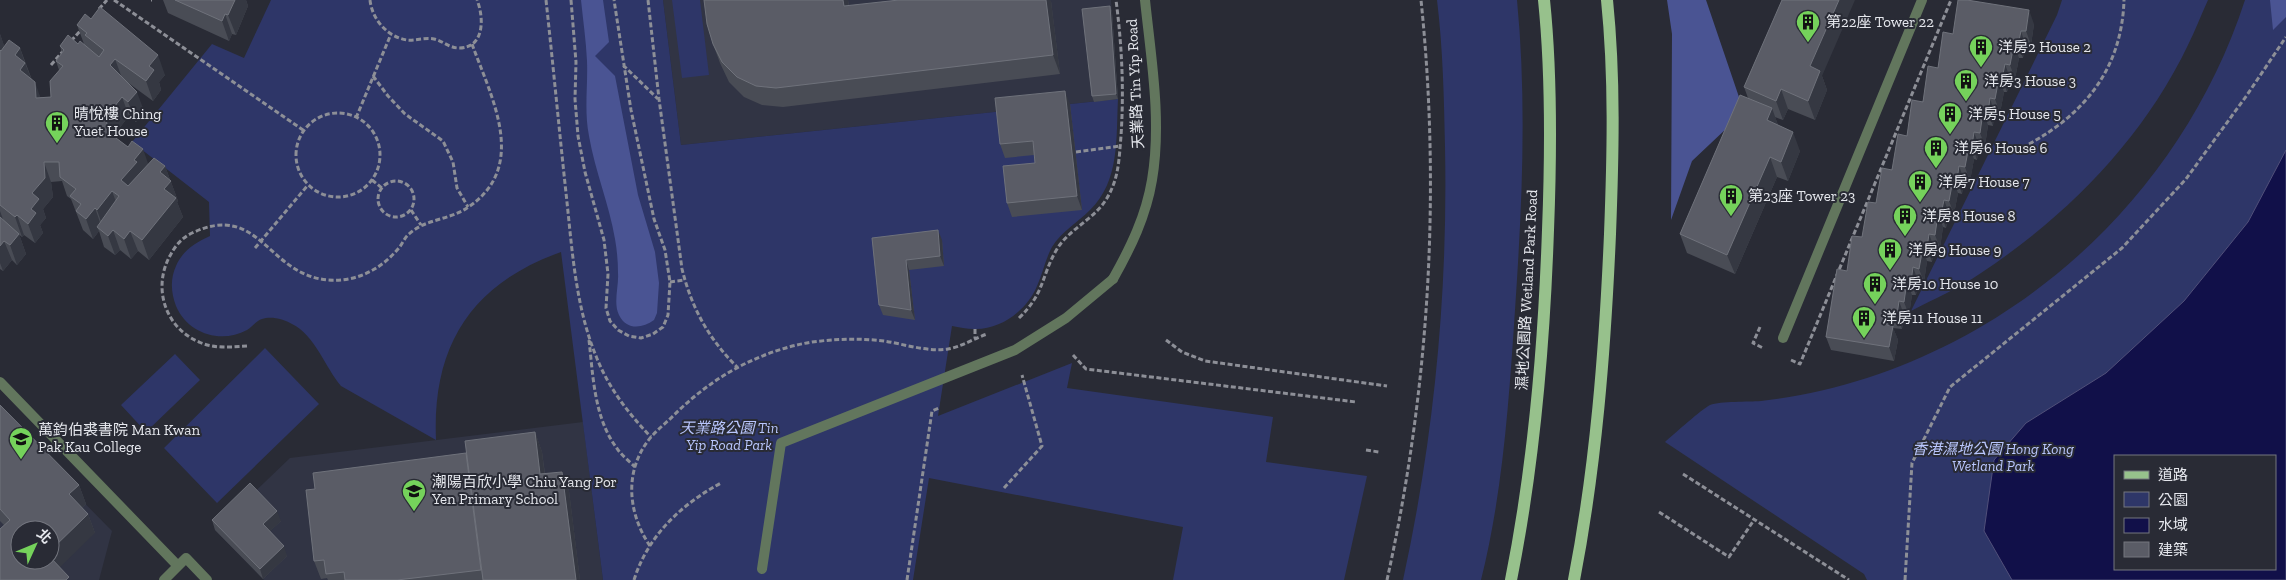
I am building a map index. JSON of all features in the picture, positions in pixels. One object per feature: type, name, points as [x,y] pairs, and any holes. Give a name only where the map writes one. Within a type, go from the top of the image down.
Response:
[{"type":"main road","name":"濕地公園路 Wetland Park Road","points":[[1511,580],[1530,457],[1541,358],[1546,279],[1551,142],[1547,30],[1544,0]]},
{"type":"main road","points":[[1574,580],[1592,465],[1603,364],[1613,143],[1607,0]]},
{"type":"street","name":"天業路 Tin Yip Road","points":[[762,570],[781,443],[1015,350],[1066,318],[1113,279],[1131,248],[1144,215],[1152,180],[1156,145],[1155,110],[1145,0]]},
{"type":"street","points":[[1783,338],[1922,0]]},
{"type":"street","points":[[0,382],[178,566]]},
{"type":"street","points":[[164,580],[186,558],[207,580]]},
{"type":"path","points":[[95,14],[107,0]]},
{"type":"path","points":[[114,0],[303,130]]},
{"type":"path","points":[[370,0],[371,7],[379,23],[391,34],[407,40],[435,39],[448,46],[460,48],[472,44],[480,33],[483,22],[477,0]]},
{"type":"path","points":[[546,0],[574,272],[588,329],[607,381],[634,420],[651,437]]},
{"type":"path","points":[[571,0],[576,62],[575,99],[578,136],[585,172],[604,240],[608,274],[606,308],[610,321],[618,330],[628,336],[641,338],[653,334],[663,327],[668,315],[670,282],[665,250],[648,192],[623,65],[614,0]]},
{"type":"path","points":[[648,0],[659,100],[685,280],[696,313],[721,351],[737,367]]},
{"type":"path","points":[[1012,323],[1032,305],[1042,289],[1052,260],[1065,239],[1093,215],[1106,200],[1114,186],[1119,171],[1124,93],[1122,52],[1116,0]]},
{"type":"path","points":[[1387,580],[1412,446],[1422,365],[1428,284],[1429,124],[1421,0]]},
{"type":"path","points":[[1800,364],[1951,0]]},
{"type":"path","points":[[2029,144],[2070,118],[2087,101],[2101,81],[2112,59],[2120,36],[2124,0]]},
{"type":"path","points":[[51,65],[88,22]]},
{"type":"path","points":[[356,118],[391,34]]},
{"type":"path","points":[[1905,580],[1912,463],[1950,387],[2122,248],[2186,179],[2247,95],[2286,37]]},
{"type":"path","points":[[247,346],[218,347],[199,343],[183,333],[170,318],[162,300],[161,281],[165,263],[175,246],[190,234],[208,227],[226,225],[245,230],[262,240],[285,264],[298,272],[314,278],[346,279],[362,276],[376,269],[389,259],[408,235],[421,225],[453,216],[468,207],[482,196],[492,183],[499,168],[502,144],[500,119],[472,44]]},
{"type":"path","points":[[623,65],[659,100]]},
{"type":"path","points":[[374,76],[388,96],[405,114],[443,141],[453,162],[457,188],[468,207]]},
{"type":"path","points":[[328,114],[342,114],[356,118],[368,126],[376,138],[380,153],[379,167],[372,180],[362,191],[348,196],[334,197],[320,193],[308,185],[299,172],[296,158],[297,144],[303,130],[314,120],[328,114]]},
{"type":"path","points":[[1076,152],[1120,146]]},
{"type":"path","points":[[372,180],[382,188]]},
{"type":"path","points":[[398,181],[407,184],[412,192],[414,201],[411,210],[404,216],[395,217],[386,214],[380,206],[379,197],[382,188],[389,182],[398,181]]},
{"type":"path","points":[[255,248],[308,185]]},
{"type":"path","points":[[411,210],[421,225]]},
{"type":"path","points":[[670,282],[685,280]]},
{"type":"path","points":[[588,329],[596,398],[603,424],[616,448],[635,467]]},
{"type":"path","points":[[975,329],[975,338]]},
{"type":"path","points":[[650,546],[641,532],[631,500],[635,467],[651,437],[687,402],[714,381],[737,367],[777,350],[811,342],[847,339],[883,341],[918,348],[948,349],[990,332]]},
{"type":"path","points":[[1166,340],[1182,352],[1205,361],[1388,386]]},
{"type":"path","points":[[1073,355],[1086,369],[1356,402]]},
{"type":"path","points":[[1004,488],[1042,446],[1022,374]]},
{"type":"path","points":[[907,580],[932,411],[939,408]]},
{"type":"path","points":[[1366,450],[1379,452]]},
{"type":"path","points":[[1683,474],[1849,580]]},
{"type":"path","points":[[634,580],[650,546],[664,526],[700,494],[721,482]]},
{"type":"path","points":[[1659,512],[1729,557],[1754,520]]},
{"type":"shaded area","points":[[581,0],[603,0],[609,42],[595,56],[615,76],[638,195],[655,252],[659,283],[657,313],[654,320],[639,326],[630,326],[622,320],[617,310],[618,269],[616,243],[588,127],[586,108],[587,61]]},
{"type":"shaded area","points":[[663,0],[1111,0],[1118,99],[681,145]]},
{"type":"shaded area","points":[[1667,0],[1706,0],[1740,100],[1728,127],[1692,161],[1671,220],[1672,34]]},
{"type":"shaded area","points":[[2270,0],[2286,0],[2286,17],[2273,30]]},
{"type":"shaded area","name":"萬鈞伯裘書院 Man Kwan Pak Kau College","points":[[0,417],[112,531],[99,580],[0,580]]},
{"type":"shaded area","name":"潮陽百欣小學 Chiu Yang Por Yen Primary School","points":[[583,422],[603,580],[264,580],[215,530],[290,458]]},
{"type":"green space","name":"天業路公園 Tin Yip Road Park","points":[[271,0],[663,0],[681,145],[1118,99],[1116,144],[1112,172],[1100,199],[1056,241],[1033,295],[1012,317],[994,326],[984,328],[971,329],[952,326],[938,416],[1072,363],[1067,388],[1273,417],[1266,462],[1367,476],[1344,580],[1173,580],[1183,527],[929,478],[913,580],[603,580],[561,252],[530,265],[503,282],[481,301],[463,323],[450,348],[441,375],[437,406],[436,440],[341,386],[313,343],[300,329],[289,322],[277,318],[266,318],[237,334],[216,336],[197,330],[181,316],[173,296],[173,276],[179,260],[186,251],[194,244],[210,236],[209,202],[132,142],[212,44],[244,58]]},
{"type":"green space","points":[[672,0],[700,0],[709,75],[682,78]]},
{"type":"green space","points":[[1437,0],[1517,0],[1520,39],[1523,116],[1520,233],[1513,344],[1500,480],[1489,547],[1481,580],[1403,580],[1414,527],[1431,419],[1441,311],[1444,256],[1445,147],[1442,55]]},
{"type":"green space","points":[[2062,0],[2208,0],[2191,40],[2170,79],[2149,112],[2100,173],[2043,227],[2013,251],[1964,284],[1911,311],[2057,15]]},
{"type":"green space","name":"香港濕地公園 Hong Kong Wetland Park","points":[[2245,0],[2286,0],[2286,580],[1867,580],[1864,574],[1665,442],[1710,405],[1788,397],[1854,382],[1932,352],[1993,320],[2050,280],[2101,234],[2147,183],[2186,126],[2219,65]]},
{"type":"green space","points":[[265,348],[319,404],[217,503],[164,448]]},
{"type":"green space","points":[[175,354],[200,380],[146,432],[121,405]]},
{"type":"water","points":[[2286,150],[2286,580],[2012,580],[1984,531],[1994,460],[2026,423],[2106,373],[2184,301],[2248,222]]},
{"type":"building","points":[[175,0],[235,0],[228,15],[225,14],[222,21]]},
{"type":"building","points":[[704,0],[843,0],[844,6],[899,0],[1046,0],[1053,55],[776,88],[756,86],[737,77],[722,62],[713,44],[707,24]]},
{"type":"building","name":"第22座 Tower 22","points":[[1782,0],[1839,0],[1810,66],[1820,71],[1808,101],[1781,89],[1776,101],[1744,87]]},
{"type":"building","points":[[1958,0],[2029,10],[2026,31],[2021,31],[2018,45],[2014,44],[2010,65],[2005,64],[2002,79],[1999,78],[1995,99],[1990,98],[1988,113],[1983,112],[1980,133],[1974,132],[1972,146],[1969,146],[1965,167],[1959,166],[1957,180],[1953,180],[1949,201],[1944,200],[1941,214],[1938,214],[1935,235],[1929,234],[1927,248],[1923,247],[1919,269],[1913,267],[1911,282],[1907,281],[1904,302],[1899,301],[1897,315],[1888,314],[1887,325],[1893,326],[1889,347],[1826,337],[1837,269],[1847,271],[1852,236],[1862,237],[1868,202],[1876,203],[1882,168],[1892,170],[1898,134],[1907,136],[1912,100],[1923,102],[1928,66],[1938,68],[1943,32],[1953,34]]},
{"type":"building","points":[[1110,6],[1116,94],[1092,96],[1082,9]]},
{"type":"building","name":"晴悅樓 Ching Yuet House","points":[[100,7],[158,55],[149,66],[154,70],[146,81],[115,59],[110,65],[137,92],[128,102],[122,97],[106,117],[108,132],[128,147],[132,141],[143,149],[134,160],[137,162],[121,180],[128,186],[154,158],[165,166],[160,172],[171,181],[164,189],[176,198],[142,240],[130,231],[124,239],[113,230],[108,236],[97,227],[119,196],[112,191],[97,210],[95,208],[86,219],[76,211],[81,204],[70,196],[76,189],[60,177],[59,162],[44,162],[45,178],[32,193],[39,199],[31,209],[36,213],[28,224],[17,215],[15,217],[0,205],[0,50],[9,40],[20,48],[15,55],[25,63],[20,70],[35,82],[36,98],[51,97],[50,81],[63,66],[56,61],[64,50],[60,46],[68,35],[78,44],[80,41],[99,57],[104,50],[85,35],[87,33],[77,25],[85,14],[91,19]]},
{"type":"building","points":[[1065,91],[1077,196],[1007,203],[1003,166],[1035,163],[1033,141],[1000,144],[995,98]]},
{"type":"building","name":"第23座 Tower 23","points":[[1740,95],[1772,108],[1767,120],[1793,132],[1781,162],[1770,157],[1727,255],[1680,234]]},
{"type":"building","points":[[0,217],[19,234],[10,245],[4,241],[0,246]]},
{"type":"building","points":[[938,230],[940,256],[906,260],[911,310],[879,305],[872,238]]},
{"type":"building","points":[[0,405],[79,485],[69,494],[88,514],[60,541],[60,520],[10,520],[0,509]]},
{"type":"building","points":[[535,432],[540,474],[562,472],[576,580],[483,580],[465,441]]},
{"type":"building","points":[[466,453],[481,570],[397,580],[345,580],[344,572],[326,574],[324,560],[314,561],[306,490],[315,489],[313,473]]},
{"type":"building","points":[[250,483],[277,511],[263,524],[284,546],[260,569],[212,520]]},
{"type":"building","points":[[10,520],[10,570],[60,570],[60,568],[69,577],[66,580],[0,580],[0,529]]},
{"type":"place","name":"第22座 Tower 22","points":[[1808,43]]},
{"type":"place","name":"洋房2 House 2","points":[[1981,68]]},
{"type":"place","name":"洋房3 House 3","points":[[1966,102]]},
{"type":"place","name":"洋房5 House 5","points":[[1950,135]]},
{"type":"place","name":"晴悅樓 Ching Yuet House","points":[[57,144]]},
{"type":"place","name":"洋房6 House 6","points":[[1936,169]]},
{"type":"place","name":"洋房7 House 7","points":[[1920,203]]},
{"type":"place","name":"第23座 Tower 23","points":[[1731,217]]},
{"type":"place","name":"洋房8 House 8","points":[[1905,237]]},
{"type":"place","name":"洋房9 House 9","points":[[1890,271]]},
{"type":"place","name":"洋房10 House 10","points":[[1875,305]]},
{"type":"place","name":"洋房11 House 11","points":[[1864,339]]},
{"type":"place","name":"萬鈞伯裘書院 Man Kwan Pak Kau College","points":[[21,460]]},
{"type":"place","name":"潮陽百欣小學 Chiu Yang Por Yen Primary School","points":[[414,512]]}]
